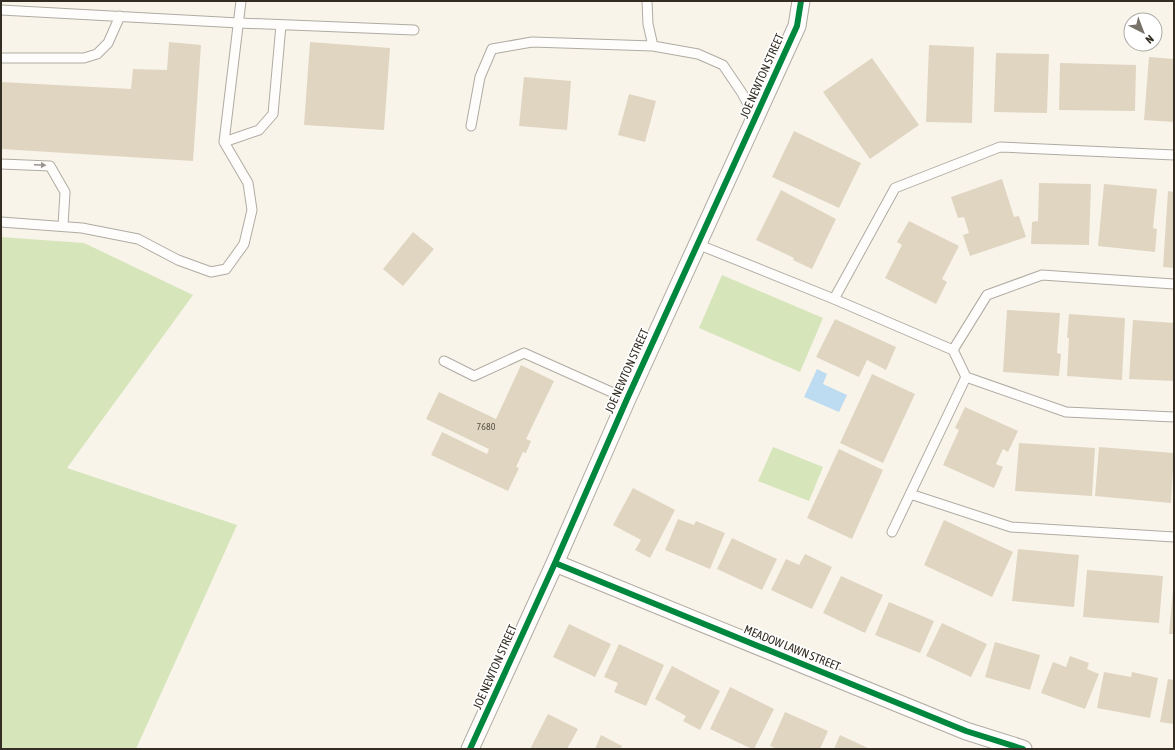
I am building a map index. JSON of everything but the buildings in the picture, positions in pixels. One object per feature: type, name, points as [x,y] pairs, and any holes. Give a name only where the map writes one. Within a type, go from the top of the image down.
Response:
[{"type":"street","name":"JOE NEWTON STREET","points":[[470,749],[555,563],[697,244],[797,26],[801,1]]},
{"type":"street","name":"MEADOW LAWN STREET","points":[[555,563],[966,731],[1023,749]]},
{"type":"lane","points":[[1,222],[82,228],[138,239],[178,260],[211,272],[226,269],[244,244],[252,210],[248,183],[224,142],[241,1]]},
{"type":"lane","points":[[647,1],[648,24],[653,46]]},
{"type":"lane","points":[[1,10],[238,23],[414,30]]},
{"type":"lane","points":[[1,58],[84,58],[97,54],[108,43],[120,16]]},
{"type":"lane","points":[[224,142],[259,130],[273,114],[281,24]]},
{"type":"lane","points":[[471,126],[480,76],[492,50],[532,42],[653,46],[698,54],[723,64],[742,93],[755,117]]},
{"type":"lane","points":[[834,299],[895,188],[1000,147],[1174,155]]},
{"type":"lane","points":[[1,164],[50,166],[65,192],[63,226]]},
{"type":"lane","points":[[697,244],[834,299],[953,350],[966,378],[1066,412],[1174,417]]},
{"type":"lane","points":[[953,350],[987,295],[1042,275],[1174,284]]},
{"type":"lane","points":[[444,361],[474,376],[524,353],[627,399]]},
{"type":"lane","points":[[892,532],[966,378]]},
{"type":"lane","points":[[910,494],[1011,527],[1174,538]]},
{"type":"green space","points":[[1,237],[84,243],[193,295],[67,468],[237,525],[136,749],[1,749]]},
{"type":"green space","points":[[722,275],[823,318],[800,372],[699,328]]},
{"type":"green space","points":[[773,447],[823,467],[809,501],[758,481]]},
{"type":"water","points":[[817,369],[827,374],[823,384],[847,395],[839,412],[804,397]]},
{"type":"cycle path","points":[[470,749],[797,26],[801,1]]},
{"type":"cycle path","points":[[555,563],[966,731],[1023,749]]}]
